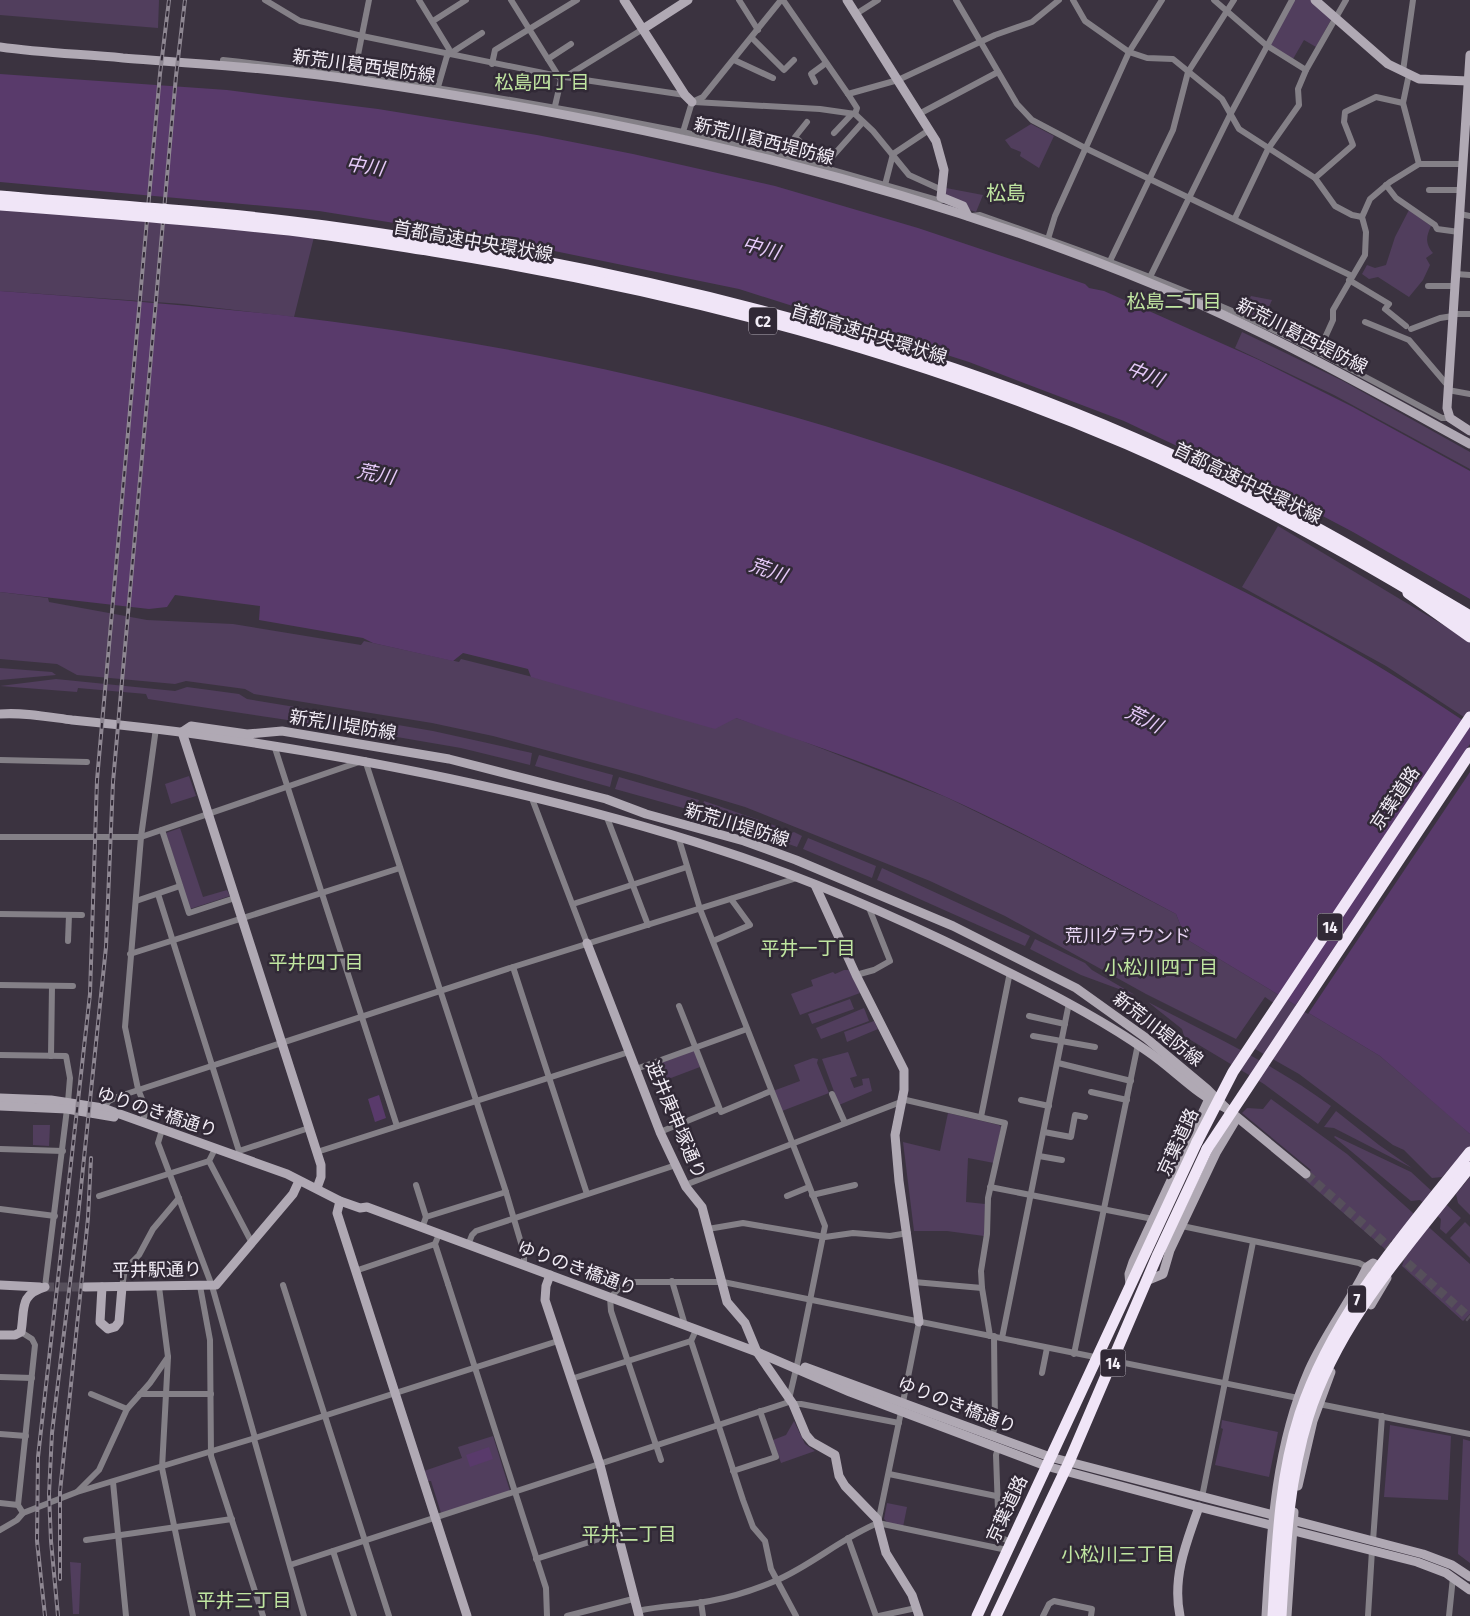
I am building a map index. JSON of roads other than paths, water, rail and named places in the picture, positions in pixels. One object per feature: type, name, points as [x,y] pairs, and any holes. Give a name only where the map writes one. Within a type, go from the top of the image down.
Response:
[{"type":"highway","name":"首都高速中央環状線","points":[[0,196],[285,220],[508,254],[684,292],[856,338],[1017,391],[1162,450],[1285,510],[1470,616]]},
{"type":"highway","name":"首都高速中央環状線","points":[[0,205],[182,219],[280,229],[376,242],[556,272],[749,317],[912,364],[1013,399],[1093,430],[1203,479],[1283,518],[1392,579],[1470,626]]},
{"type":"highway","points":[[1392,579],[1418,602],[1470,636]]},
{"type":"highway","name":"京葉道路","points":[[977,1616],[1197,1142],[1233,1072],[1470,717]]},
{"type":"highway","name":"京葉道路","points":[[996,1616],[1067,1466],[1146,1281],[1207,1149],[1470,754]]},
{"type":"highway","name":"7","points":[[1273,1616],[1279,1524],[1285,1478],[1294,1436],[1311,1386],[1350,1310],[1470,1152]]},
{"type":"highway","name":"7","points":[[1281,1616],[1287,1532],[1294,1479],[1300,1446],[1317,1392],[1342,1339],[1357,1315],[1399,1257],[1470,1168]]},
{"type":"main road","points":[[624,0],[685,95],[692,102]]},
{"type":"main road","points":[[643,28],[688,0]]},
{"type":"main road","points":[[847,0],[929,130],[943,160],[943,195],[963,206],[968,216]]},
{"type":"main road","points":[[1315,0],[1388,64],[1419,79],[1469,80]]},
{"type":"main road","name":"新荒川葛西堤防線","points":[[0,47],[259,68],[357,80],[531,105],[714,142],[968,216],[1186,295],[1320,361],[1470,444]]},
{"type":"main road","points":[[1470,55],[1448,388],[1450,418],[1470,431]]},
{"type":"main road","name":"新荒川堤防線","points":[[0,714],[156,728],[365,760],[531,796],[678,836],[797,878],[869,908],[1010,972],[1070,1003],[1138,1044],[1226,1108],[1306,1174]]},
{"type":"main road","name":"新荒川堤防線","points":[[182,732],[191,726],[247,734],[282,731],[449,759],[606,799],[646,814],[744,841],[953,926],[1076,988],[1146,1038],[1204,1086],[1212,1099]]},
{"type":"main road","points":[[182,732],[317,1152],[322,1173],[319,1189]]},
{"type":"main road","points":[[815,885],[856,976],[904,1070],[902,1101],[895,1135],[899,1181],[908,1233],[919,1322]]},
{"type":"main road","name":"逆井庚申塚通り","points":[[587,944],[660,1132],[685,1185],[702,1207],[727,1302],[745,1324],[757,1352],[791,1402],[806,1435],[812,1442],[835,1455],[841,1481],[874,1514],[890,1561],[912,1595],[918,1612]]},
{"type":"main road","points":[[1181,1076],[1204,1086]]},
{"type":"main road","name":"ゆりのき橋通り","points":[[0,1098],[104,1108],[239,1154],[319,1189]]},
{"type":"main road","points":[[1130,1285],[1129,1274],[1132,1262],[1212,1099]]},
{"type":"main road","name":"ゆりのき橋通り","points":[[0,1106],[68,1105],[123,1119],[161,1133],[211,1157],[285,1179],[298,1181]]},
{"type":"main road","points":[[1146,1281],[1163,1274],[1170,1250],[1216,1153],[1237,1118]]},
{"type":"main road","name":"平井駅通り","points":[[85,1287],[212,1286],[219,1282],[293,1194],[298,1181]]},
{"type":"main road","points":[[319,1189],[360,1208],[367,1207]]},
{"type":"main road","points":[[319,1189],[329,1190],[346,1196],[362,1202],[367,1207]]},
{"type":"main road","points":[[340,1200],[337,1214],[467,1616]]},
{"type":"main road","name":"ゆりのき橋通り","points":[[367,1207],[776,1360],[903,1402],[1048,1461]]},
{"type":"main road","points":[[1266,1616],[1272,1520],[1280,1462],[1298,1398],[1325,1338],[1367,1267],[1373,1263],[1382,1267],[1387,1274],[1386,1282],[1343,1349],[1319,1404],[1307,1443],[1293,1525],[1287,1616]]},
{"type":"main road","points":[[550,1275],[545,1296],[558,1341],[600,1465],[633,1599],[639,1613]]},
{"type":"main road","points":[[0,1285],[46,1287]]},
{"type":"main road","points":[[0,1335],[15,1335],[21,1332],[25,1301],[23,1295],[13,1285]]},
{"type":"main road","points":[[25,1301],[32,1291],[46,1287]]},
{"type":"main road","points":[[102,1288],[100,1322],[108,1329],[115,1327],[119,1322],[122,1287]]},
{"type":"main road","name":"ゆりのき橋通り","points":[[797,1367],[901,1412],[998,1448],[1067,1466]]},
{"type":"main road","points":[[1067,1466],[1202,1497],[1272,1520]]},
{"type":"main road","points":[[1067,1466],[1198,1508],[1272,1520],[1440,1560],[1470,1577]]},
{"type":"main road","points":[[1180,1616],[1179,1568],[1198,1508]]},
{"type":"main road","points":[[1373,1545],[1428,1565],[1453,1577],[1470,1590]]},
{"type":"street","points":[[265,0],[300,21],[362,36],[492,64],[685,95]]},
{"type":"street","points":[[354,75],[369,0]]},
{"type":"street","points":[[419,0],[449,49],[438,87]]},
{"type":"street","points":[[433,21],[466,0]]},
{"type":"street","points":[[510,0],[548,59],[562,76]]},
{"type":"street","points":[[492,64],[495,50],[576,0]]},
{"type":"street","points":[[739,0],[758,30]]},
{"type":"street","points":[[692,102],[704,97],[782,0],[857,108],[854,114],[834,134]]},
{"type":"street","points":[[856,14],[878,0]]},
{"type":"street","points":[[956,0],[1017,104],[1032,120],[1085,148],[1235,218],[1350,278],[1389,304],[1386,309],[1409,327],[1453,315],[1470,314]]},
{"type":"street","points":[[848,94],[898,80],[981,41],[1032,22],[1059,0]]},
{"type":"street","points":[[1073,0],[1085,21],[1129,52],[1147,58],[1172,59],[1222,99],[1239,130],[1315,178],[1334,206],[1352,215],[1362,217]]},
{"type":"street","points":[[1048,239],[1085,148],[1129,52],[1162,0]]},
{"type":"street","points":[[1214,0],[1266,45],[1306,70]]},
{"type":"street","points":[[1110,261],[1173,130],[1188,72],[1234,0]]},
{"type":"street","points":[[1150,277],[1230,113],[1292,0]]},
{"type":"street","points":[[1235,218],[1268,150],[1299,105],[1298,90],[1306,70],[1346,0]]},
{"type":"street","points":[[1413,0],[1403,102],[1419,164]]},
{"type":"street","points":[[555,106],[562,76],[643,28]]},
{"type":"street","points":[[448,55],[482,33]]},
{"type":"street","points":[[752,38],[784,70],[794,60]]},
{"type":"street","points":[[548,59],[571,44]]},
{"type":"street","points":[[222,60],[354,75],[438,87],[531,105],[555,106],[683,132],[714,142],[823,167],[937,200],[943,195],[909,175],[893,154],[854,114],[820,109],[692,102]]},
{"type":"street","points":[[734,60],[774,78]]},
{"type":"street","points":[[815,82],[811,74],[826,63]]},
{"type":"street","points":[[919,114],[998,72]]},
{"type":"street","points":[[1315,178],[1352,144],[1344,122],[1345,112],[1376,97],[1403,102]]},
{"type":"street","points":[[683,132],[692,102]]},
{"type":"street","points":[[807,122],[795,137],[814,154],[811,164]]},
{"type":"street","points":[[823,167],[863,122]]},
{"type":"street","points":[[885,185],[893,154],[929,130]]},
{"type":"street","points":[[1318,353],[1333,320],[1333,310],[1365,255],[1366,232],[1362,217],[1370,199],[1386,185],[1419,164],[1463,164]]},
{"type":"street","points":[[1386,185],[1396,198],[1435,225],[1437,229],[1459,232]]},
{"type":"street","points":[[1429,190],[1461,190]]},
{"type":"street","points":[[1460,214],[1470,216]]},
{"type":"street","points":[[968,216],[980,216],[1110,261],[1150,277],[1186,295],[1232,312],[1318,353],[1442,418],[1450,418]]},
{"type":"street","points":[[1456,274],[1470,275]]},
{"type":"street","points":[[1428,286],[1455,286]]},
{"type":"street","points":[[1365,322],[1409,340],[1448,388],[1470,394]]},
{"type":"street","points":[[144,1121],[146,1109],[138,1089],[125,1027],[130,954],[142,837],[156,728]]},
{"type":"street","points":[[274,745],[397,1126]]},
{"type":"street","points":[[0,760],[88,762]]},
{"type":"street","points":[[0,837],[142,837],[365,760],[506,1192],[524,1253],[524,1266]]},
{"type":"street","name":"逆井庚申塚通り","points":[[531,796],[587,944]]},
{"type":"street","points":[[606,815],[648,925]]},
{"type":"street","points":[[162,830],[189,913],[234,898]]},
{"type":"street","points":[[678,836],[700,908],[825,1226],[791,1402]]},
{"type":"street","points":[[573,904],[687,867]]},
{"type":"street","points":[[130,954],[400,868]]},
{"type":"street","points":[[104,1108],[109,1101],[138,1089],[440,990],[797,878]]},
{"type":"street","points":[[136,900],[180,886]]},
{"type":"street","points":[[158,894],[239,1154],[309,1128]]},
{"type":"street","points":[[713,941],[750,925],[731,899]]},
{"type":"street","points":[[856,976],[874,970],[890,961],[869,908]]},
{"type":"street","points":[[0,914],[82,915]]},
{"type":"street","points":[[68,941],[69,915]]},
{"type":"street","points":[[513,967],[587,1194]]},
{"type":"street","points":[[981,1117],[1010,972]]},
{"type":"street","points":[[0,985],[73,986]]},
{"type":"street","points":[[51,1056],[52,986]]},
{"type":"street","points":[[1002,1338],[1070,1003]]},
{"type":"street","points":[[679,1006],[721,1112],[771,1092]]},
{"type":"street","points":[[1029,1016],[1065,1024]]},
{"type":"street","points":[[636,1069],[747,1029]]},
{"type":"street","points":[[1033,1036],[1095,1047]]},
{"type":"street","points":[[1074,1354],[1138,1044]]},
{"type":"street","points":[[317,1152],[630,1052]]},
{"type":"street","points":[[0,1055],[66,1056],[70,1078],[68,1105],[46,1287]]},
{"type":"street","points":[[1058,1063],[1131,1081]]},
{"type":"street","points":[[1091,1092],[1127,1100]]},
{"type":"street","points":[[832,1094],[845,1123]]},
{"type":"street","points":[[685,1185],[906,1100],[1005,1123],[990,1187],[982,1288],[992,1336],[995,1426],[992,1437]]},
{"type":"street","points":[[1021,1100],[1049,1106]]},
{"type":"street","points":[[660,1132],[719,1108]]},
{"type":"street","points":[[1044,1132],[1071,1138],[1075,1115],[1085,1117]]},
{"type":"street","points":[[161,1133],[158,1143],[212,1286],[304,1616]]},
{"type":"street","points":[[0,1149],[63,1150]]},
{"type":"street","points":[[1039,1156],[1062,1160]]},
{"type":"street","points":[[99,1196],[170,1174],[211,1157],[252,1243]]},
{"type":"street","points":[[468,1245],[474,1232],[676,1165]]},
{"type":"street","points":[[416,1185],[426,1217],[422,1228]]},
{"type":"street","points":[[812,1195],[855,1185]]},
{"type":"street","points":[[787,1196],[809,1187]]},
{"type":"street","points":[[990,1187],[1153,1220]]},
{"type":"street","points":[[426,1217],[506,1192]]},
{"type":"street","points":[[122,1287],[125,1269],[139,1255],[153,1229],[179,1198]]},
{"type":"street","points":[[0,1209],[55,1216]]},
{"type":"street","points":[[708,1229],[743,1223],[823,1236],[853,1233],[890,1236],[908,1233]]},
{"type":"street","points":[[1182,1226],[1359,1263],[1367,1267]]},
{"type":"street","points":[[439,1234],[435,1244],[546,1588],[547,1616]]},
{"type":"street","points":[[1202,1497],[1253,1242]]},
{"type":"street","points":[[355,1271],[435,1244]]},
{"type":"street","points":[[661,1460],[611,1311],[610,1298],[623,1284],[630,1282],[722,1282],[1298,1398]]},
{"type":"street","points":[[672,1282],[684,1325]]},
{"type":"street","points":[[914,1282],[982,1288]]},
{"type":"street","points":[[283,1285],[389,1616]]},
{"type":"street","points":[[200,1286],[210,1340],[211,1452],[263,1616]]},
{"type":"street","points":[[159,1287],[168,1357],[162,1468],[193,1616]]},
{"type":"street","points":[[903,1402],[919,1322]]},
{"type":"street","points":[[696,1330],[691,1341],[733,1471],[753,1528],[765,1540],[771,1569],[796,1616]]},
{"type":"street","points":[[21,1332],[32,1339],[35,1345],[18,1505],[23,1513]]},
{"type":"street","points":[[0,1530],[17,1520],[23,1513],[77,1492],[255,1439],[558,1341]]},
{"type":"street","points":[[571,1378],[628,1362],[691,1341]]},
{"type":"street","points":[[1042,1373],[1047,1348]]},
{"type":"street","points":[[77,1492],[99,1470],[127,1409],[168,1357]]},
{"type":"street","points":[[0,1378],[32,1378]]},
{"type":"street","points":[[91,1394],[127,1409]]},
{"type":"street","points":[[140,1394],[211,1394]]},
{"type":"street","points":[[290,1565],[791,1402],[900,1423]]},
{"type":"street","points":[[1319,1404],[1470,1434]]},
{"type":"street","points":[[733,1471],[776,1457],[760,1412]]},
{"type":"street","points":[[878,1523],[901,1412]]},
{"type":"street","points":[[1368,1616],[1382,1416]]},
{"type":"street","points":[[0,1434],[26,1436]]},
{"type":"street","points":[[998,1448],[996,1455],[996,1496],[999,1537],[1009,1546]]},
{"type":"street","points":[[889,1474],[996,1496]]},
{"type":"street","points":[[113,1482],[126,1616]]},
{"type":"street","points":[[0,1503],[18,1505]]},
{"type":"street","points":[[86,1540],[232,1520]]},
{"type":"street","points":[[639,1613],[660,1605],[701,1602],[741,1594],[778,1580],[848,1538],[878,1523],[1009,1546]]},
{"type":"street","points":[[536,1559],[618,1533]]},
{"type":"street","points":[[848,1538],[878,1616],[918,1612]]},
{"type":"street","points":[[333,1551],[354,1616]]},
{"type":"street","points":[[1449,1616],[1453,1577]]},
{"type":"street","points":[[567,1616],[584,1614],[633,1599]]},
{"type":"street","points":[[1043,1616],[1049,1604],[1054,1601],[1092,1609],[1091,1616]]},
{"type":"street","points":[[701,1602],[703,1616]]},
{"type":"water","name":"中川","points":[[0,74],[227,90],[378,109],[537,135],[633,154],[775,186],[918,228],[1085,284],[1089,288],[1104,291],[1259,360],[1353,407],[1470,471],[1470,599],[1300,504],[1124,421],[969,362],[739,289],[501,240],[319,211],[0,182]]},
{"type":"water","name":"荒川","points":[[0,291],[223,309],[357,325],[503,349],[649,379],[794,417],[937,462],[1077,515],[1213,576],[1344,646],[1470,725],[1470,1134],[1380,1056],[1186,939],[1176,914],[1004,824],[868,765],[736,718],[715,729],[531,677],[528,669],[463,653],[453,661],[373,643],[363,638],[259,620],[260,606],[175,595],[167,607],[149,609],[0,592]]},
{"type":"water","points":[[379,1095],[386,1118],[375,1122],[368,1099]]},
{"type":"water","points":[[489,1447],[493,1459],[470,1467],[466,1455]]},
{"type":"tunnel","points":[[1306,1174],[1470,1318]]},
{"type":"tunnel","points":[[45,1287],[85,1287]]},
{"type":"railway","points":[[45,1616],[37,1541],[38,1457],[90,994],[97,780],[160,74],[169,0]]},
{"type":"railway","points":[[58,1616],[49,1494],[52,1433],[78,1216],[106,947],[113,782],[176,76],[185,0]]},
{"type":"railway","points":[[60,1579],[60,1492],[88,1218],[91,1158]]},
{"type":"district","name":"松島四丁目","points":[[542,82]]},
{"type":"district","name":"松島","points":[[1006,193]]},
{"type":"district","name":"松島二丁目","points":[[1174,301]]},
{"type":"district","name":"平井一丁目","points":[[808,948]]},
{"type":"district","name":"平井四丁目","points":[[316,962]]},
{"type":"district","name":"小松川四丁目","points":[[1161,967]]},
{"type":"district","name":"平井二丁目","points":[[629,1534]]},
{"type":"district","name":"小松川三丁目","points":[[1118,1554]]},
{"type":"district","name":"平井三丁目","points":[[244,1600]]},
{"type":"park label","name":"荒川グラウンド","points":[[1128,936]]}]
